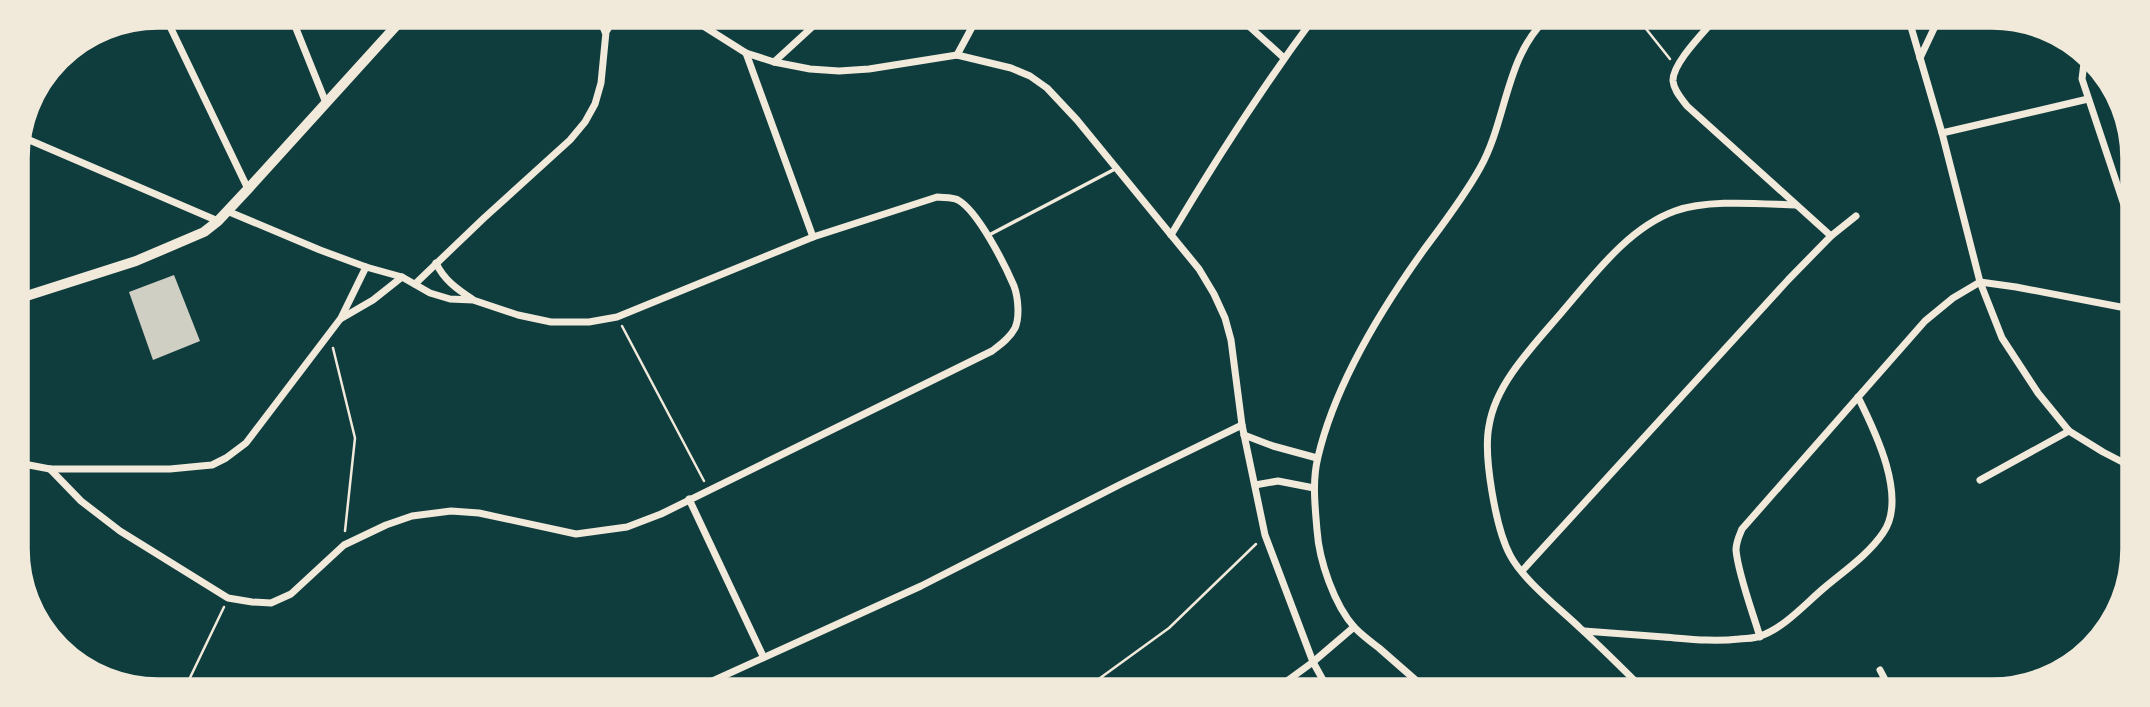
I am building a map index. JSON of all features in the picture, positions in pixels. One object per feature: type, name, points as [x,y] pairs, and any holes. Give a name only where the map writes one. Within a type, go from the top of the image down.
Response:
[{"type":"main road","points":[[28,295],[136,261],[204,232],[248,189],[394,28]]},
{"type":"street","points":[[171,28],[248,189]]},
{"type":"street","points":[[295,28],[326,103]]},
{"type":"street","points":[[604,28],[606,32]]},
{"type":"street","points":[[415,284],[570,140],[585,122],[595,104],[601,83],[608,28]]},
{"type":"street","points":[[706,28],[746,53],[810,69],[869,69],[957,55],[998,64],[1030,76],[1047,88],[1077,120],[1199,269],[1214,294],[1231,340],[1242,425],[1265,535],[1313,662],[1322,679]]},
{"type":"street","points":[[774,62],[810,28]]},
{"type":"street","points":[[957,55],[972,28]]},
{"type":"street","points":[[1251,28],[1284,58]]},
{"type":"street","points":[[1171,235],[1284,58],[1306,28]]},
{"type":"street","points":[[1414,679],[1354,627],[1331,586],[1318,547],[1314,488],[1317,458],[1347,375],[1398,287],[1481,166],[1501,117],[1515,69],[1537,28]]},
{"type":"street","points":[[1708,28],[1676,67],[1673,81],[1677,93],[1687,106],[1830,236]]},
{"type":"street","points":[[1911,28],[1942,133],[1980,282],[2002,338],[2038,393],[2069,431],[2122,462]]},
{"type":"street","points":[[1920,58],[1934,28]]},
{"type":"street","points":[[746,53],[813,237]]},
{"type":"street","points":[[2084,66],[2082,79],[2088,99],[2122,193]]},
{"type":"street","points":[[1942,133],[2088,99]]},
{"type":"street","points":[[29,140],[218,221]]},
{"type":"street","points":[[50,469],[81,501],[120,531],[228,598],[271,603],[291,594],[344,544],[386,524],[412,516],[451,511],[506,518],[576,534],[628,527],[661,514],[992,351],[1003,343],[1015,328],[1018,312],[1015,288],[987,236],[970,209],[956,199],[937,197],[813,237],[617,317],[589,322],[551,322],[518,315],[473,300],[450,299],[430,293],[401,277],[366,267],[227,211]]},
{"type":"street","points":[[1633,679],[1542,593],[1511,558],[1492,494],[1488,428],[1497,399],[1533,346],[1613,255],[1656,219],[1697,205],[1796,205]]},
{"type":"street","points":[[1522,571],[1830,236],[1856,216]]},
{"type":"street","points":[[436,263],[451,284],[473,300]]},
{"type":"street","points":[[29,465],[50,469],[170,469],[212,465],[226,458],[246,443],[341,318],[366,267]]},
{"type":"street","points":[[341,318],[373,300],[401,277]]},
{"type":"street","points":[[1760,637],[1738,561],[1737,538],[1749,520],[1925,321],[1953,298],[1980,282],[2122,307]]},
{"type":"street","points":[[1583,631],[1698,640],[1760,637],[1780,624],[1859,558],[1887,527],[1893,503],[1875,430],[1858,397]]},
{"type":"street","points":[[716,679],[921,586],[1242,425]]},
{"type":"street","points":[[1980,480],[2069,431]]},
{"type":"street","points":[[1244,435],[1317,458]]},
{"type":"street","points":[[1255,485],[1279,481],[1314,488]]},
{"type":"street","points":[[690,499],[763,656]]},
{"type":"street","points":[[1290,679],[1354,627]]},
{"type":"street","points":[[1880,670],[1885,679]]},
{"type":"lane","points":[[987,236],[1117,168]]},
{"type":"path","points":[[1645,28],[1676,67]]},
{"type":"path","points":[[617,317],[709,490]]},
{"type":"path","points":[[329,332],[355,438],[344,544]]},
{"type":"path","points":[[1099,679],[1169,628],[1265,535]]},
{"type":"path","points":[[190,679],[228,598]]},
{"type":"building","points":[[174,275],[200,341],[153,360],[129,292]]}]
